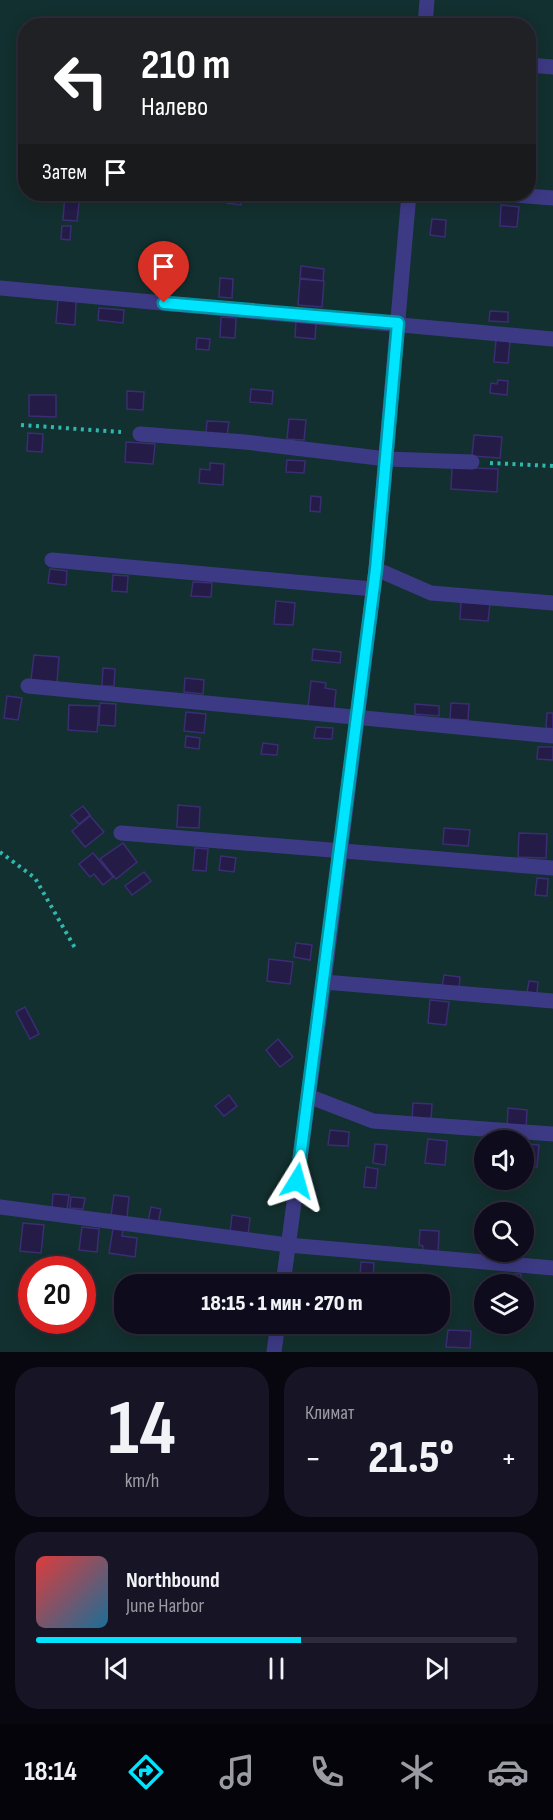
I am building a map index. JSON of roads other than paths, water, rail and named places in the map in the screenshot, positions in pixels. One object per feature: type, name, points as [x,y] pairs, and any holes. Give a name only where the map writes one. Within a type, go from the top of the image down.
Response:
[{"type":"lane","points":[[425,18],[427,0]]},
{"type":"lane","points":[[536,66],[553,67]]},
{"type":"lane","points":[[536,197],[553,198]]},
{"type":"lane","points":[[284,1274],[376,569],[408,201]]},
{"type":"lane","points":[[0,288],[553,339]]},
{"type":"lane","points":[[140,434],[245,442],[387,459],[472,462]]},
{"type":"lane","points":[[52,560],[373,589]]},
{"type":"lane","points":[[376,569],[431,593],[553,603]]},
{"type":"lane","points":[[28,686],[553,736]]},
{"type":"lane","points":[[120,833],[553,867]]},
{"type":"lane","points":[[324,982],[553,1001]]},
{"type":"lane","points":[[308,1096],[373,1121],[553,1134]]},
{"type":"lane","points":[[0,1207],[288,1245],[553,1268]]},
{"type":"lane","points":[[274,1352],[276,1334]]}]
